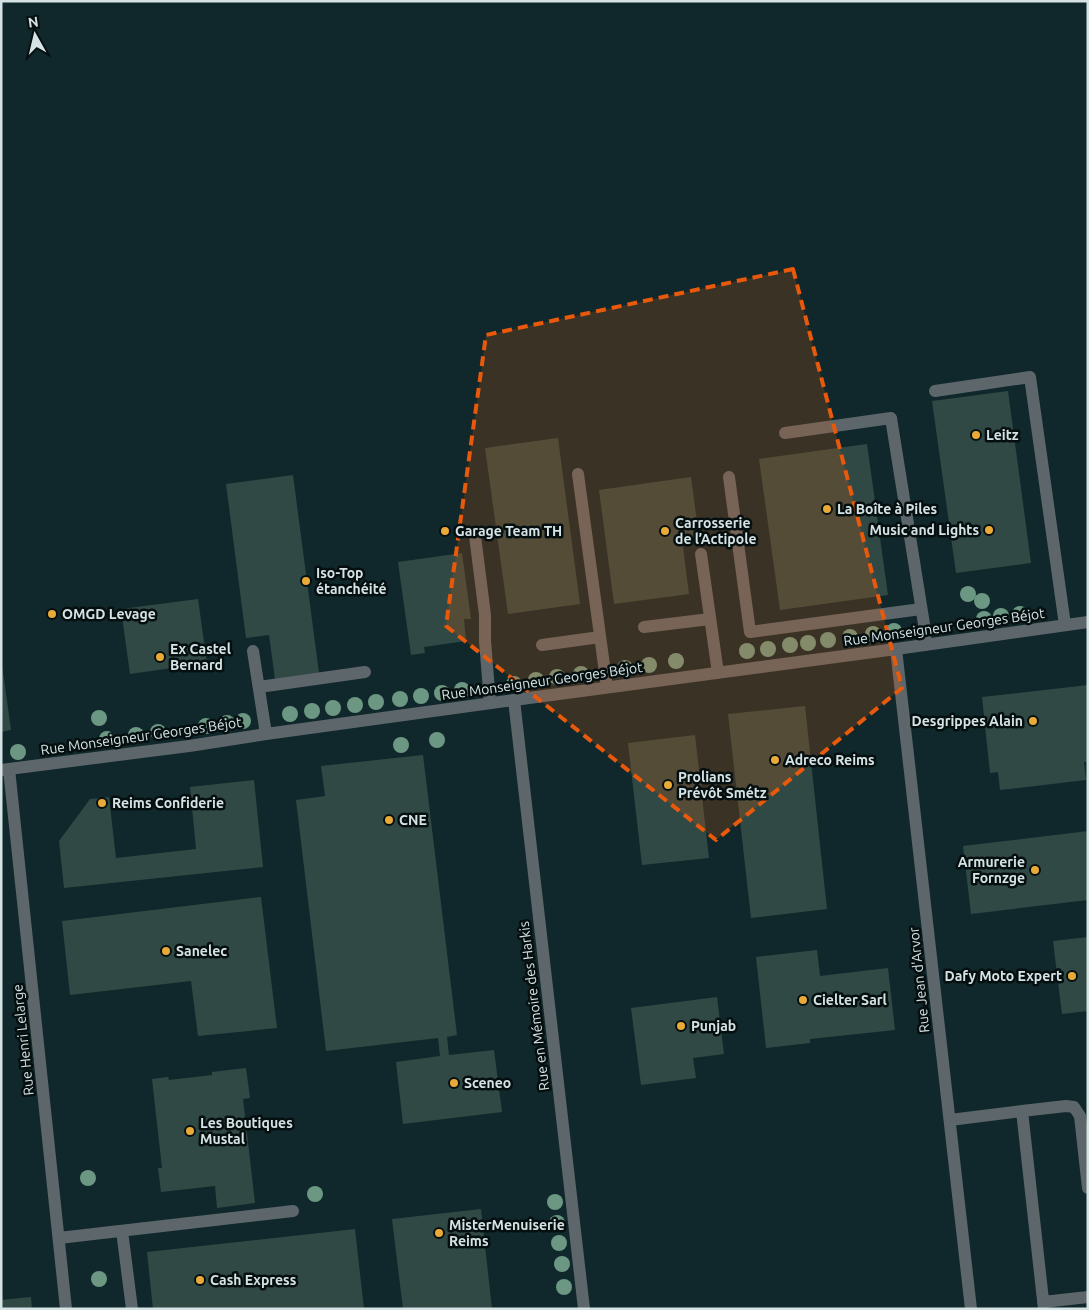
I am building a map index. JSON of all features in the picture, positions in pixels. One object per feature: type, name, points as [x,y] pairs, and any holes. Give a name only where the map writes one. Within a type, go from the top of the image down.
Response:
[{"type":"street","points":[[934,391],[1030,377],[1065,625]]},
{"type":"street","points":[[785,433],[891,418],[926,644]]},
{"type":"street","points":[[578,474],[607,687]]},
{"type":"street","points":[[729,477],[750,632],[921,609]]},
{"type":"street","points":[[475,536],[485,615],[485,642],[490,703]]},
{"type":"street","points":[[701,554],[718,672]]},
{"type":"street","points":[[644,627],[710,619]]},
{"type":"street","name":"Rue Monseigneur Georges Béjot","points":[[5,770],[1088,622]]},
{"type":"street","points":[[542,645],[600,637]]},
{"type":"street","name":"Rue Jean d'Arvor","points":[[896,649],[971,1309]]},
{"type":"street","points":[[253,651],[266,734]]},
{"type":"street","points":[[259,687],[365,672]]},
{"type":"street","name":"Rue en Mémoire des Harkis","points":[[514,700],[584,1309]]},
{"type":"street","name":"Rue Henri Lelarge","points":[[5,770],[66,1309]]},
{"type":"street","points":[[950,1120],[1066,1106],[1074,1107],[1080,1116],[1088,1188]]},
{"type":"street","points":[[1022,1111],[1044,1305],[1088,1297]]},
{"type":"street","points":[[59,1238],[293,1211]]},
{"type":"street","points":[[122,1231],[132,1309]]},
{"type":"highlighted area","points":[[793,269],[902,688],[716,840],[446,626],[486,335]]},
{"type":"building","points":[[1008,391],[1031,563],[956,573],[932,401]]},
{"type":"building","points":[[558,438],[580,604],[508,614],[485,448]]},
{"type":"building","points":[[867,444],[888,595],[780,610],[759,459]]},
{"type":"building","points":[[293,475],[319,673],[275,679],[269,635],[246,638],[226,484]]},
{"type":"building","points":[[691,477],[699,537],[682,539],[689,594],[614,604],[599,490]]},
{"type":"building","points":[[462,553],[471,619],[464,619],[466,641],[424,647],[425,653],[411,655],[398,562]]},
{"type":"building","points":[[198,599],[207,663],[130,674],[121,609]]},
{"type":"building","points":[[1,665],[11,730],[1,732]]},
{"type":"building","points":[[1088,685],[1088,762],[1084,762],[1086,780],[1000,790],[998,772],[990,773],[982,697]]},
{"type":"building","points":[[805,706],[827,909],[751,918],[728,714]]},
{"type":"building","points":[[695,735],[709,858],[642,865],[628,743]]},
{"type":"building","points":[[423,755],[457,1035],[447,1037],[449,1055],[494,1050],[502,1112],[403,1124],[396,1062],[440,1056],[438,1038],[326,1051],[296,800],[325,796],[321,766]]},
{"type":"building","points":[[254,780],[263,867],[64,888],[59,841],[90,799],[109,797],[116,858],[196,849],[190,787]]},
{"type":"building","points":[[1088,831],[1088,900],[971,914],[963,846]]},
{"type":"building","name":"Sanelec","points":[[261,897],[277,1028],[198,1036],[191,981],[70,995],[62,921]]},
{"type":"building","name":"Dafy Moto Expert","points":[[1088,937],[1088,1011],[1062,1014],[1053,941]]},
{"type":"building","points":[[817,950],[820,976],[888,968],[895,1030],[810,1039],[810,1043],[766,1048],[756,957]]},
{"type":"building","points":[[717,997],[724,1054],[693,1058],[696,1078],[641,1085],[631,1008]]},
{"type":"building","points":[[246,1068],[250,1098],[243,1099],[255,1203],[217,1208],[215,1186],[161,1192],[158,1168],[162,1168],[152,1079],[168,1077],[169,1080],[212,1075],[212,1072]]},
{"type":"building","points":[[481,1209],[492,1309],[403,1309],[392,1219]]},
{"type":"building","points":[[355,1229],[364,1309],[153,1309],[147,1252]]},
{"type":"building","points":[[31,1297],[32,1309],[1,1309],[1,1300]]},
{"type":"place","name":"Leitz","points":[[976,435]]},
{"type":"place","name":"La Boîte à Piles","points":[[827,509]]},
{"type":"place","name":"Music and Lights","points":[[989,530]]},
{"type":"place","name":"Garage Team TH","points":[[445,531]]},
{"type":"place","name":"Carrosserie de l’Actipole","points":[[665,531]]},
{"type":"place","name":"Iso-Top étanchéité","points":[[306,581]]},
{"type":"place","name":"OMGD Levage","points":[[52,614]]},
{"type":"place","name":"Ex Castel Bernard","points":[[160,657]]},
{"type":"place","name":"Desgrippes Alain","points":[[1033,721]]},
{"type":"place","name":"Adreco Reims","points":[[775,760]]},
{"type":"place","name":"Prolians Prévôt Smétz","points":[[668,785]]},
{"type":"place","name":"Reims Confiderie","points":[[102,803]]},
{"type":"place","name":"CNE","points":[[389,820]]},
{"type":"place","name":"Armurerie Fornzge","points":[[1035,870]]},
{"type":"place","name":"Sanelec","points":[[166,951]]},
{"type":"place","name":"Dafy Moto Expert","points":[[1072,976]]},
{"type":"place","name":"Cielter Sarl","points":[[803,1000]]},
{"type":"place","name":"Punjab","points":[[681,1026]]},
{"type":"place","name":"Sceneo","points":[[454,1083]]},
{"type":"place","name":"Les Boutiques Mustal","points":[[190,1131]]},
{"type":"place","name":"MisterMenuiserie Reims","points":[[439,1233]]},
{"type":"place","name":"Cash Express","points":[[200,1280]]}]
